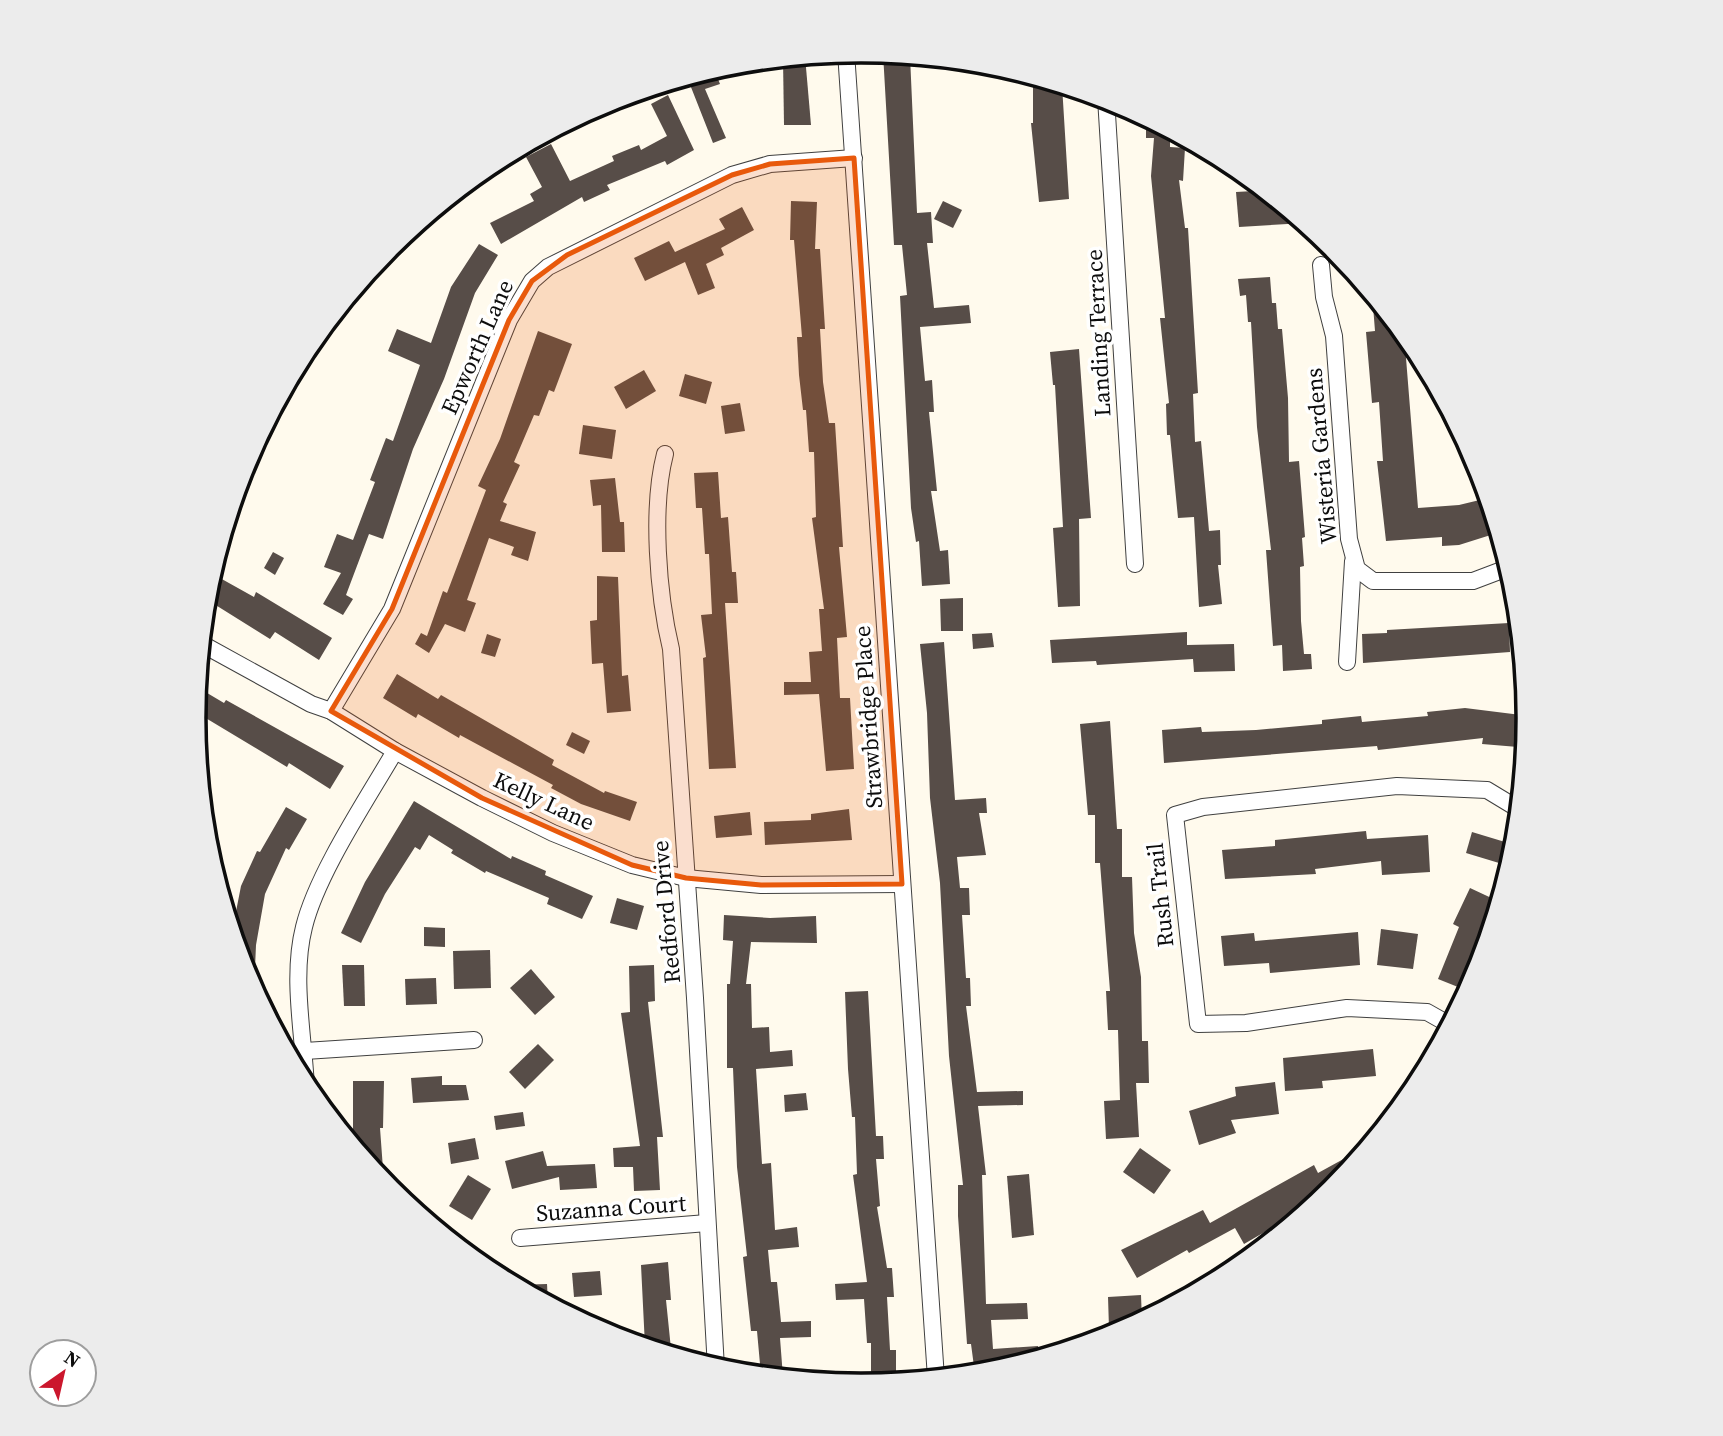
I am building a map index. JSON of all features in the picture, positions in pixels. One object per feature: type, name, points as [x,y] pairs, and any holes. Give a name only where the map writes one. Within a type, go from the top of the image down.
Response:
[{"type":"street","name":"Strawbridge Place","points":[[847,63],[935,1368]]},
{"type":"street","name":"Landing Terrace","points":[[1107,111],[1135,564]]},
{"type":"street","name":"Epworth Lane","points":[[331,711],[392,609],[509,320],[532,281],[567,255],[733,175],[770,164],[854,158]]},
{"type":"street","name":"Wisteria Gardens","points":[[1321,265],[1324,297],[1334,336],[1353,561],[1363,575],[1373,580],[1414,583],[1473,581],[1499,571]]},
{"type":"street","name":"Redford Drive","points":[[664,454],[658,498],[662,598],[671,649],[715,1356]]},
{"type":"street","points":[[1347,662],[1353,561]]},
{"type":"street","name":"Kelly Lane","points":[[211,649],[311,704],[331,711],[395,751],[553,833],[632,864],[686,878],[761,885],[902,884]]},
{"type":"street","points":[[305,1062],[300,980],[304,929],[321,883],[395,751]]},
{"type":"street","name":"Rush Trail","points":[[1442,1021],[1427,1012],[1347,1008],[1246,1023],[1198,1024],[1175,815],[1203,807],[1396,786],[1487,790],[1511,804]]},
{"type":"street","points":[[304,1051],[474,1041]]},
{"type":"street","name":"Suzanna Court","points":[[520,1238],[707,1223]]},
{"type":"highlighted area","points":[[854,158],[902,884],[761,885],[686,878],[632,865],[482,798],[331,711],[392,609],[509,320],[532,281],[567,255],[732,175],[770,164]]},
{"type":"building","points":[[884,64],[910,65],[917,213],[931,212],[933,243],[927,243],[934,308],[969,305],[971,323],[920,327],[925,381],[932,380],[934,412],[929,412],[937,491],[931,491],[940,551],[948,550],[950,584],[922,586],[919,541],[916,542],[911,508],[900,296],[907,295],[902,245],[894,245]]},
{"type":"building","points":[[806,66],[811,125],[784,125],[783,68]]},
{"type":"building","points":[[718,79],[720,84],[705,89],[726,138],[713,143],[690,86]]},
{"type":"building","points":[[1033,86],[1063,95],[1069,199],[1039,202]]},
{"type":"building","points":[[668,95],[694,150],[667,165],[665,161],[607,185],[610,190],[584,202],[582,197],[501,244],[490,223],[534,201],[530,194],[542,187],[526,157],[551,144],[570,181],[614,161],[612,156],[639,145],[641,150],[667,136],[651,104]]},
{"type":"building","points":[[1146,129],[1170,141],[1170,147],[1185,149],[1183,181],[1179,180],[1185,228],[1188,228],[1198,393],[1193,394],[1195,442],[1201,441],[1209,531],[1220,530],[1221,565],[1218,565],[1222,604],[1199,607],[1194,517],[1178,518],[1170,435],[1167,435],[1166,404],[1169,403],[1160,318],[1165,318],[1151,176],[1154,138],[1146,138]]},
{"type":"building","points":[[1250,191],[1290,224],[1239,227],[1236,192]]},
{"type":"building","points":[[791,201],[817,202],[815,249],[820,249],[825,329],[820,329],[823,382],[829,423],[835,423],[843,547],[839,547],[847,637],[837,638],[840,698],[850,698],[854,769],[826,771],[819,694],[784,695],[784,682],[811,682],[809,652],[822,651],[819,609],[824,609],[812,518],[816,517],[814,452],[809,452],[806,410],[803,410],[799,375],[797,337],[802,337],[794,240],[790,240]]},
{"type":"building","points":[[943,201],[962,210],[953,228],[934,219]]},
{"type":"building","points":[[742,207],[754,230],[721,248],[724,255],[706,264],[715,288],[698,295],[685,262],[645,281],[634,258],[669,241],[675,252],[725,229],[719,219]]},
{"type":"building","points":[[479,244],[498,255],[475,293],[444,379],[413,449],[383,539],[369,534],[346,595],[353,599],[343,615],[323,604],[341,573],[324,567],[337,534],[353,540],[375,482],[370,480],[386,438],[393,441],[420,365],[388,351],[397,329],[431,343],[451,287]]},
{"type":"building","points":[[1270,277],[1278,329],[1282,329],[1288,398],[1289,462],[1299,461],[1305,537],[1302,538],[1304,566],[1300,567],[1301,621],[1304,654],[1311,654],[1312,669],[1283,671],[1282,645],[1273,646],[1266,550],[1271,550],[1257,427],[1251,322],[1248,322],[1246,295],[1240,296],[1238,279]]},
{"type":"building","points":[[1373,310],[1406,353],[1418,508],[1459,505],[1479,500],[1490,535],[1459,545],[1442,546],[1442,537],[1386,541],[1377,461],[1383,461],[1379,402],[1372,403],[1366,332],[1375,331]]},
{"type":"building","points":[[538,331],[572,344],[554,392],[549,390],[539,416],[534,415],[514,462],[520,465],[503,502],[507,504],[500,521],[536,532],[528,561],[511,555],[514,547],[489,538],[467,600],[476,603],[465,632],[445,624],[429,653],[415,644],[421,633],[427,636],[443,591],[447,593],[486,490],[478,486],[500,439]]},
{"type":"building","points":[[1079,349],[1091,518],[1079,519],[1080,606],[1058,607],[1053,528],[1063,527],[1055,385],[1050,352]]},
{"type":"building","points":[[644,370],[656,391],[626,409],[614,387]]},
{"type":"building","points":[[685,374],[712,382],[706,404],[679,396]]},
{"type":"building","points":[[740,403],[745,431],[725,434],[721,406]]},
{"type":"building","points":[[583,425],[616,430],[612,459],[579,454]]},
{"type":"building","points":[[718,472],[721,518],[728,517],[732,572],[736,572],[738,603],[725,603],[736,768],[709,769],[703,658],[706,657],[701,615],[712,614],[709,554],[705,554],[702,508],[696,508],[694,473]]},
{"type":"building","points":[[615,478],[620,522],[624,522],[625,552],[602,552],[601,505],[593,506],[590,480]]},
{"type":"building","points":[[273,552],[284,558],[275,575],[264,568]]},
{"type":"building","points":[[597,576],[618,577],[622,676],[628,675],[631,711],[607,713],[603,663],[592,664],[590,621],[597,620]]},
{"type":"building","points":[[222,579],[254,597],[256,592],[332,638],[319,660],[275,632],[270,639],[216,606]]},
{"type":"building","points":[[963,598],[963,631],[941,631],[940,599]]},
{"type":"building","points":[[1509,623],[1510,652],[1363,663],[1362,634],[1387,633],[1387,630]]},
{"type":"building","points":[[1187,632],[1187,645],[1234,644],[1235,671],[1194,672],[1193,659],[1097,665],[1096,661],[1052,663],[1050,640]]},
{"type":"building","points":[[992,633],[994,647],[973,649],[972,634]]},
{"type":"building","points":[[487,634],[501,639],[495,657],[481,653]]},
{"type":"building","points":[[944,642],[955,800],[986,798],[987,813],[979,813],[986,855],[957,857],[960,888],[969,888],[970,915],[962,915],[966,978],[970,978],[971,1006],[966,1006],[977,1092],[1023,1091],[1023,1105],[978,1106],[986,1175],[982,1175],[986,1304],[1027,1303],[1028,1319],[991,1320],[993,1349],[1038,1346],[1038,1349],[973,1363],[971,1344],[967,1344],[958,1216],[958,1185],[963,1185],[949,1056],[940,883],[930,798],[927,713],[920,644]]},
{"type":"building","points":[[397,674],[438,699],[441,695],[554,760],[552,765],[604,793],[605,791],[637,802],[630,821],[581,804],[551,788],[553,785],[460,735],[459,738],[418,714],[416,718],[383,698]]},
{"type":"building","points":[[207,693],[224,703],[226,700],[344,766],[330,789],[289,763],[287,767],[206,718]]},
{"type":"building","points":[[1465,708],[1516,714],[1515,747],[1482,744],[1483,738],[1378,750],[1377,746],[1164,763],[1162,730],[1201,727],[1202,732],[1256,730],[1322,724],[1322,720],[1361,716],[1362,722],[1428,716],[1427,712]]},
{"type":"building","points":[[1110,721],[1117,829],[1122,829],[1122,877],[1132,877],[1134,933],[1141,977],[1142,1041],[1148,1041],[1149,1083],[1136,1083],[1139,1137],[1106,1139],[1104,1101],[1120,1100],[1118,1030],[1108,1030],[1106,991],[1110,991],[1100,863],[1095,863],[1095,815],[1088,815],[1080,724]]},
{"type":"building","points":[[572,732],[590,741],[584,754],[566,745]]},
{"type":"building","points":[[414,801],[511,859],[512,856],[546,871],[545,875],[593,896],[582,919],[547,904],[549,898],[486,871],[485,873],[451,853],[453,850],[429,835],[420,850],[415,847],[385,894],[361,943],[341,933],[365,882]]},
{"type":"building","points":[[286,807],[307,819],[289,850],[286,848],[265,894],[255,967],[236,912],[241,886],[257,851],[260,852]]},
{"type":"building","points":[[849,809],[852,840],[765,845],[764,822],[811,820],[811,814]]},
{"type":"building","points":[[750,812],[752,835],[716,838],[714,816]]},
{"type":"building","points":[[1366,831],[1367,839],[1428,835],[1430,872],[1382,875],[1381,861],[1315,869],[1316,874],[1225,879],[1222,850],[1275,846],[1275,840]]},
{"type":"building","points":[[1472,832],[1505,842],[1499,863],[1466,853]]},
{"type":"building","points":[[1470,888],[1491,898],[1459,987],[1438,979],[1459,927],[1453,924]]},
{"type":"building","points":[[617,898],[644,906],[637,930],[610,923]]},
{"type":"building","points":[[724,915],[770,918],[816,916],[817,943],[751,942],[746,984],[751,984],[752,1028],[769,1027],[770,1052],[792,1050],[793,1066],[756,1069],[762,1164],[771,1163],[775,1230],[797,1227],[799,1247],[768,1250],[771,1282],[777,1282],[781,1322],[811,1321],[811,1337],[780,1338],[782,1368],[760,1364],[757,1331],[751,1331],[743,1257],[747,1256],[737,1167],[733,1068],[727,1068],[727,984],[730,984],[733,941],[723,940]]},
{"type":"building","points":[[424,927],[445,928],[445,947],[424,946]]},
{"type":"building","points":[[1381,929],[1418,934],[1413,969],[1377,965]]},
{"type":"building","points":[[1358,932],[1360,965],[1270,973],[1269,963],[1224,966],[1221,936],[1254,933],[1255,941]]},
{"type":"building","points":[[490,950],[491,988],[454,989],[453,951]]},
{"type":"building","points":[[342,965],[364,965],[365,1006],[344,1006]]},
{"type":"building","points":[[654,965],[655,1001],[648,1002],[663,1137],[657,1137],[660,1190],[634,1191],[633,1167],[614,1167],[613,1148],[640,1146],[621,1013],[630,1012],[629,966]]},
{"type":"building","points":[[531,969],[555,997],[535,1015],[510,988]]},
{"type":"building","points":[[436,978],[437,1004],[406,1005],[405,979]]},
{"type":"building","points":[[868,991],[876,1136],[883,1136],[884,1159],[876,1159],[880,1206],[877,1207],[887,1268],[892,1268],[894,1297],[887,1297],[890,1350],[896,1350],[896,1372],[871,1373],[871,1343],[867,1343],[864,1299],[836,1300],[835,1284],[867,1282],[853,1175],[857,1174],[855,1117],[852,1117],[848,1069],[845,992]]},
{"type":"building","points":[[538,1044],[554,1060],[525,1089],[509,1072]]},
{"type":"building","points":[[1373,1049],[1376,1076],[1322,1081],[1323,1088],[1285,1091],[1283,1058]]},
{"type":"building","points":[[442,1076],[442,1085],[466,1085],[469,1100],[413,1103],[411,1078]]},
{"type":"building","points":[[353,1081],[384,1081],[383,1128],[380,1128],[383,1165],[353,1130]]},
{"type":"building","points":[[1275,1082],[1279,1114],[1231,1120],[1236,1133],[1199,1145],[1189,1111],[1236,1096],[1235,1087]]},
{"type":"building","points":[[806,1093],[808,1110],[785,1112],[784,1095]]},
{"type":"building","points":[[523,1112],[525,1126],[496,1130],[494,1116]]},
{"type":"building","points":[[475,1138],[479,1159],[451,1164],[448,1143]]},
{"type":"building","points":[[1140,1148],[1171,1170],[1154,1194],[1123,1172]]},
{"type":"building","points":[[543,1151],[547,1166],[595,1164],[597,1188],[560,1190],[559,1177],[512,1189],[505,1161]]},
{"type":"building","points":[[1348,1157],[1325,1181],[1272,1228],[1244,1244],[1235,1228],[1189,1253],[1187,1250],[1137,1278],[1121,1250],[1203,1210],[1210,1223],[1314,1165],[1318,1173]]},
{"type":"building","points":[[1029,1174],[1034,1235],[1012,1238],[1007,1176]]},
{"type":"building","points":[[468,1175],[491,1189],[472,1220],[449,1206]]},
{"type":"building","points":[[668,1262],[671,1300],[666,1300],[671,1344],[644,1336],[641,1265]]},
{"type":"building","points":[[600,1271],[602,1295],[574,1297],[572,1273]]},
{"type":"building","points":[[547,1284],[547,1292],[534,1285]]},
{"type":"building","points":[[1141,1295],[1142,1309],[1109,1324],[1108,1297]]}]
